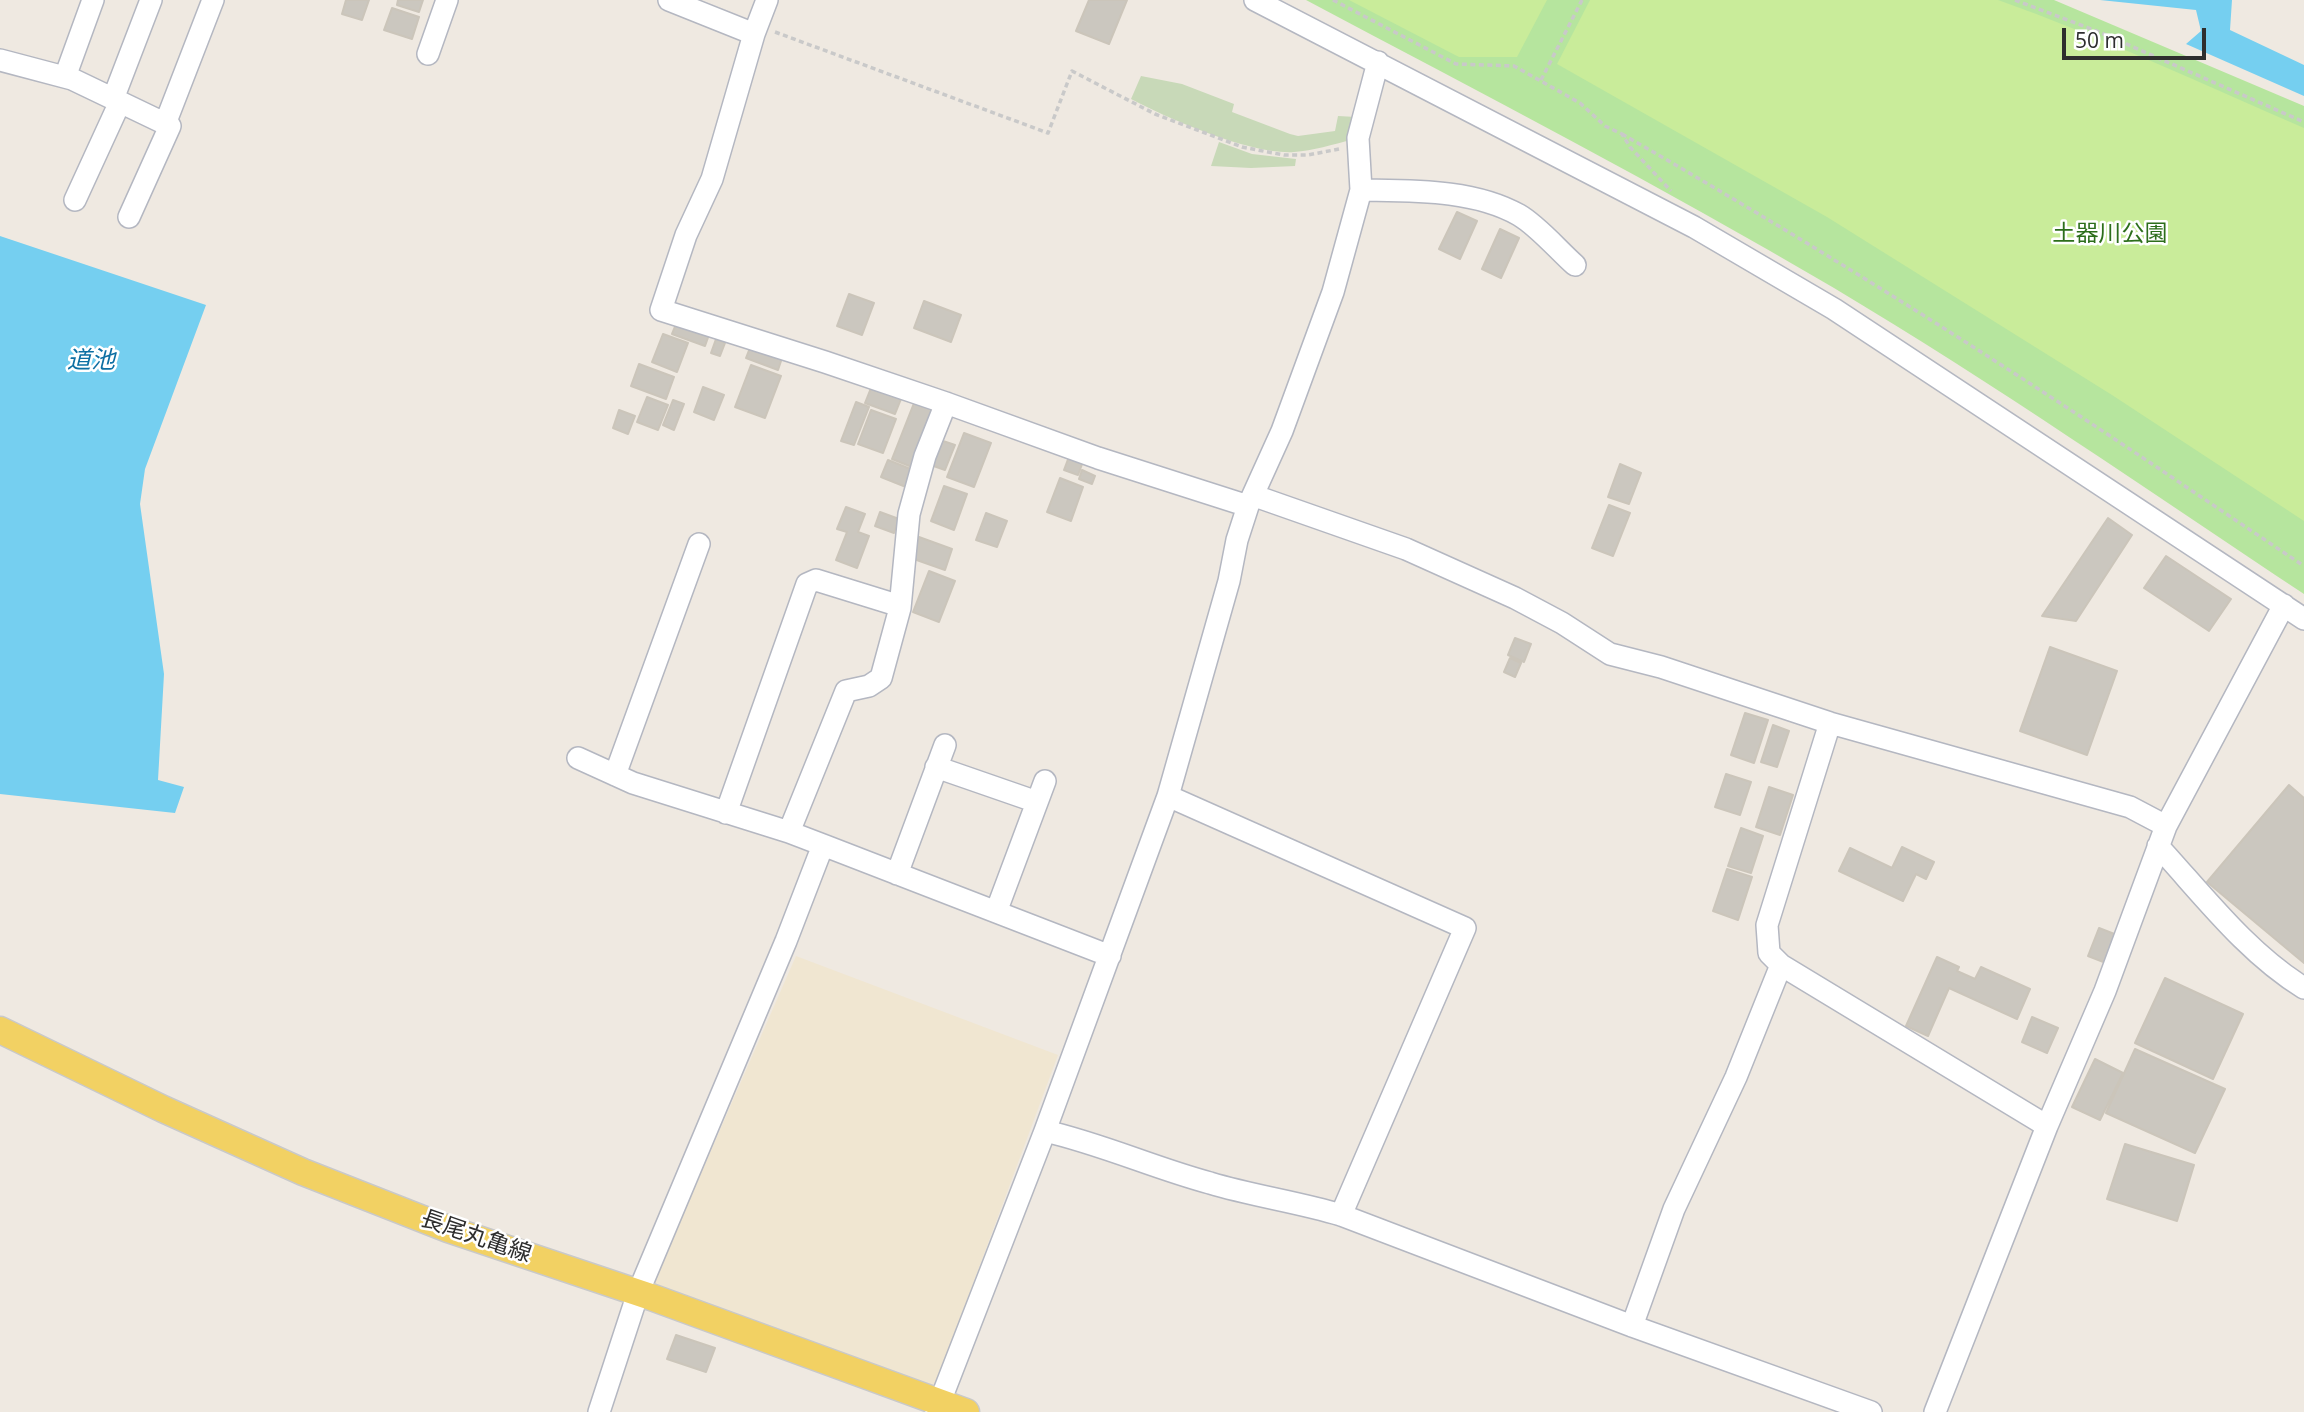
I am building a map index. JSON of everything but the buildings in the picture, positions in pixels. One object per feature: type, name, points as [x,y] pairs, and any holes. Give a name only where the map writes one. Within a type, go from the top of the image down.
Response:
[{"type":"main road","name":"長尾丸亀線","points":[[0,1030],[163,1109],[303,1172],[448,1229],[638,1293],[938,1407],[966,1412]]},
{"type":"street","points":[[65,77],[93,0]]},
{"type":"street","points":[[75,200],[117,101],[151,0]]},
{"type":"street","points":[[165,124],[213,0]]},
{"type":"street","points":[[428,54],[447,0]]},
{"type":"street","points":[[669,0],[754,34]]},
{"type":"street","points":[[767,0],[754,34],[712,178],[686,235],[661,310],[946,402],[1098,458],[1252,501],[1406,549],[1515,598],[1562,623],[1610,654],[1661,667],[1830,723],[2130,807],[2162,836],[2243,938],[2286,977],[2304,988]]},
{"type":"street","points":[[1255,0],[1694,227],[1834,309],[2304,619]]},
{"type":"street","points":[[0,60],[65,77],[170,126],[129,217]]},
{"type":"street","points":[[938,1407],[1045,1131],[1168,796],[1237,540],[1282,431],[1333,292],[1361,190],[1358,145],[1378,62]]},
{"type":"street","points":[[1361,190],[1410,191],[1491,202],[1521,216],[1575,265]]},
{"type":"street","points":[[789,832],[846,691],[869,686],[881,678],[900,606],[909,514],[925,456],[946,402]]},
{"type":"street","points":[[615,775],[699,544]]},
{"type":"street","points":[[726,813],[807,584],[816,580],[900,606]]},
{"type":"street","points":[[1935,1412],[2047,1126],[2105,991],[2162,836],[2284,605]]},
{"type":"street","points":[[1830,723],[1766,925],[1769,953],[1781,965],[2047,1126]]},
{"type":"street","points":[[897,873],[944,745]]},
{"type":"street","points":[[578,758],[633,783],[789,832],[1110,956]]},
{"type":"street","points":[[936,767],[1037,802]]},
{"type":"street","points":[[996,912],[1045,780]]},
{"type":"street","points":[[1168,796],[1465,928],[1341,1215]]},
{"type":"street","points":[[598,1412],[638,1293],[786,941],[823,845]]},
{"type":"street","points":[[1632,1326],[1674,1209],[1736,1077],[1781,965]]},
{"type":"street","points":[[1045,1131],[1086,1140],[1209,1183],[1306,1204],[1341,1215],[1632,1326],[1871,1412]]},
{"type":"path","points":[[1333,0],[1456,64],[1514,66],[1541,80],[1580,103],[1605,125],[1754,210],[1891,295],[2054,399],[2304,566]]},
{"type":"path","points":[[1541,80],[1582,0]]},
{"type":"path","points":[[2015,0],[2099,32],[2304,122]]},
{"type":"path","points":[[754,34],[766,29],[789,36],[1048,133],[1072,71],[1155,114],[1242,147],[1284,155],[1308,155],[1358,145]]},
{"type":"path","points":[[1622,134],[1630,147],[1669,188],[1675,198]]},
{"type":"shaded area","points":[[796,956],[1058,1055],[934,1389],[653,1283]]},
{"type":"green space","name":"土器川公園","points":[[1306,0],[2054,0],[2304,106],[2304,594],[2013,400],[1834,288],[1638,177]]},
{"type":"green space","points":[[1349,0],[1547,0],[1517,57],[1459,57]]},
{"type":"green space","name":"土器川公園","points":[[1590,0],[1998,0],[2114,45],[2304,128],[2304,521],[2112,395],[1827,217],[1557,64]]},
{"type":"green space","points":[[1141,76],[1182,84],[1234,104],[1232,112],[1298,136],[1335,131],[1338,116],[1356,117],[1352,140],[1294,152],[1256,148],[1234,142],[1166,116],[1131,99]]},
{"type":"green space","points":[[1219,142],[1252,154],[1296,159],[1295,166],[1211,166]]},
{"type":"water","points":[[2100,0],[2232,0],[2230,30],[2304,65],[2304,96],[2186,44],[2201,31],[2196,10]]},
{"type":"water","name":"道池","points":[[0,236],[206,305],[145,469],[140,504],[164,674],[158,780],[184,787],[175,813],[0,794]]}]
